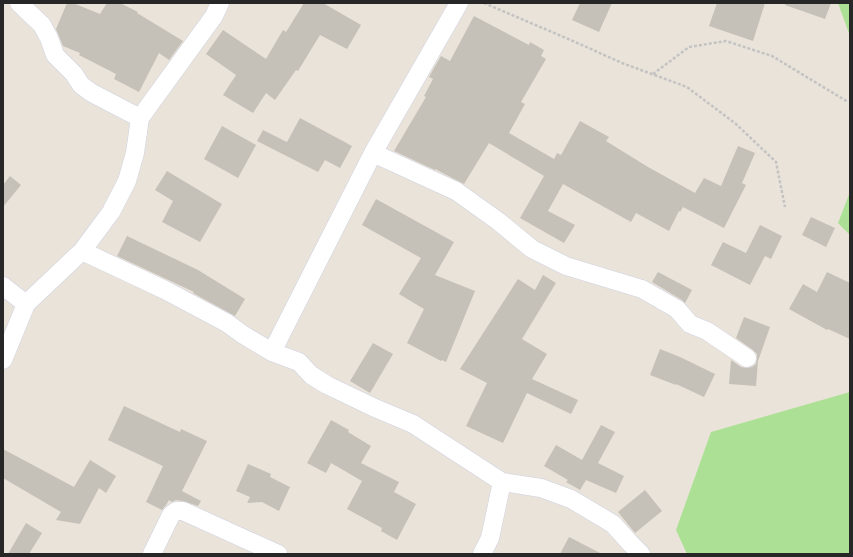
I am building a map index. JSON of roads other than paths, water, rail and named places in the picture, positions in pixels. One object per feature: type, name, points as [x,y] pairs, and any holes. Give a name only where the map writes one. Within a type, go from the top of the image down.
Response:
[{"type":"street","points":[[19,3],[42,25],[49,38],[55,55],[74,74],[81,85],[92,93],[140,118]]},
{"type":"street","points":[[272,352],[373,153],[459,3]]},
{"type":"street","points":[[3,360],[26,304],[82,251],[111,212],[127,181],[135,153],[140,118],[214,7]]},
{"type":"street","points":[[373,153],[456,191],[498,221],[532,249],[566,266],[642,289],[677,309],[690,324],[707,331],[747,358]]},
{"type":"street","points":[[82,251],[166,290],[227,323],[272,352],[299,362],[311,375],[327,385],[413,424],[502,482],[541,488],[571,499],[614,524],[641,554]]},
{"type":"street","points":[[3,286],[26,304]]},
{"type":"street","points":[[482,554],[490,538],[502,482]]},
{"type":"street","points":[[152,554],[170,515],[176,511],[183,511],[278,554]]}]
